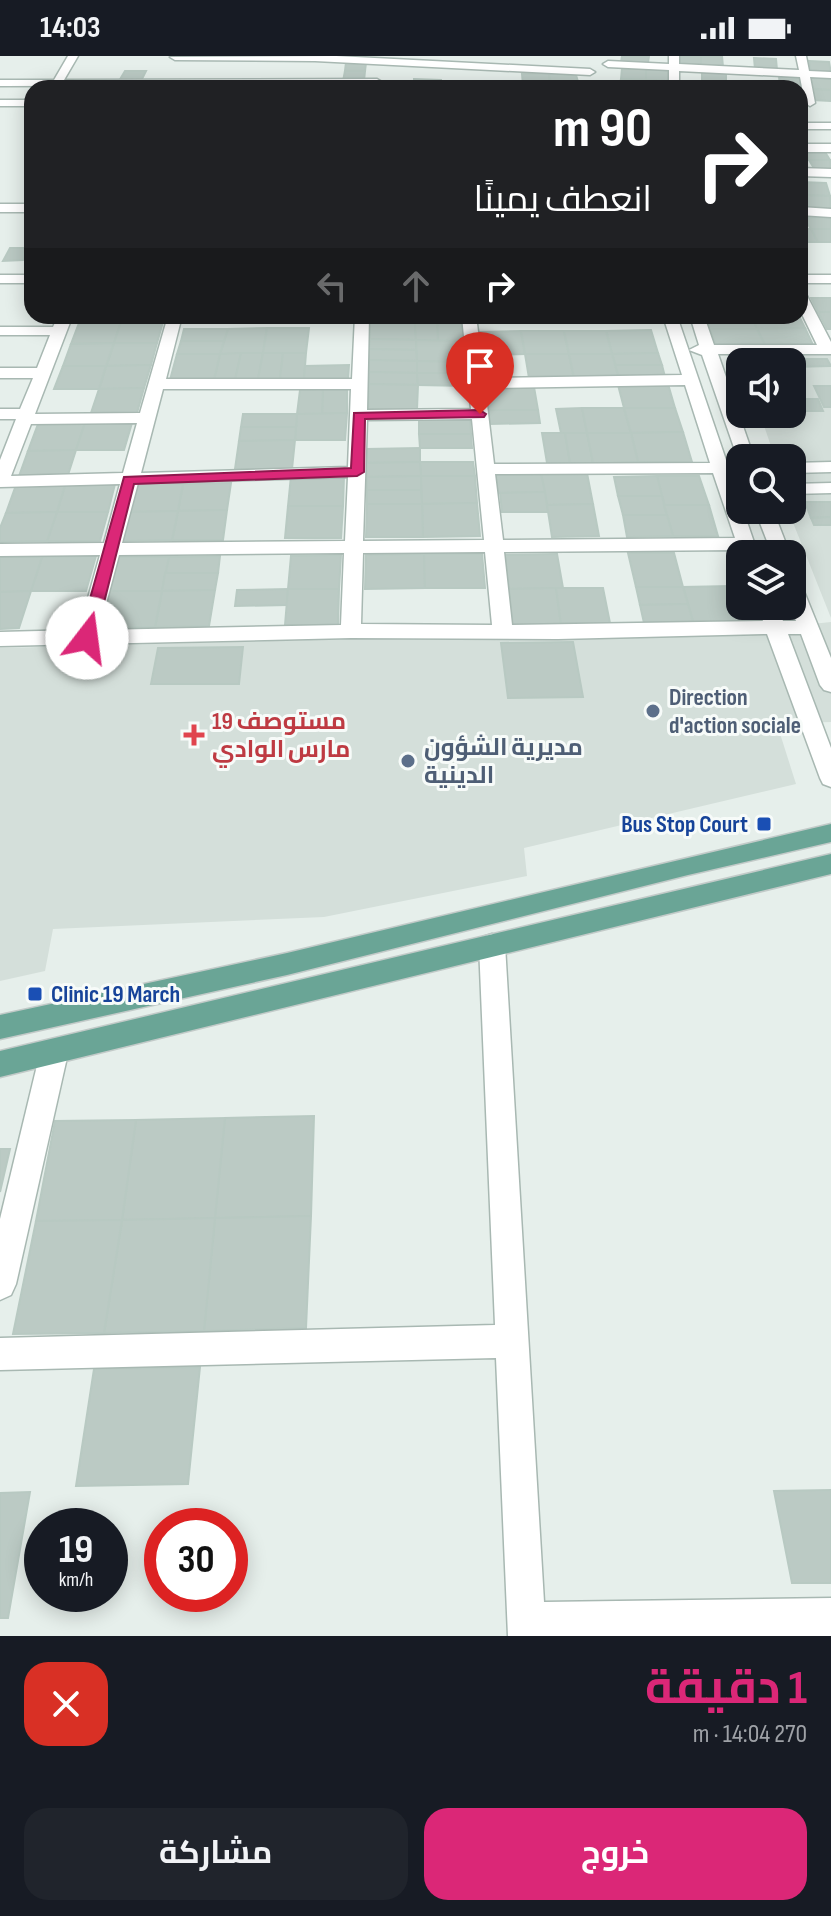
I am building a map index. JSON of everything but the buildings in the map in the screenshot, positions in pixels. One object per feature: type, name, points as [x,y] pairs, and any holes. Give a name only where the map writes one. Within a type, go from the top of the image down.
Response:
[{"type":"main road","points":[[0,1027],[287,964],[831,833]]},
{"type":"main road","points":[[0,1064],[831,864]]},
{"type":"street","points":[[59,80],[73,56]]},
{"type":"street","points":[[163,80],[175,56],[315,57],[397,64],[470,62],[591,77],[593,56]]},
{"type":"street","points":[[397,64],[409,56]]},
{"type":"street","points":[[518,80],[527,56]]},
{"type":"street","points":[[742,56],[743,75]]},
{"type":"street","points":[[801,56],[805,80]]},
{"type":"street","points":[[260,80],[265,57]]},
{"type":"street","points":[[311,80],[315,57]]},
{"type":"street","points":[[608,78],[608,60],[674,61],[743,75],[831,75]]},
{"type":"street","points":[[378,62],[378,80]]},
{"type":"street","points":[[0,83],[24,84]]},
{"type":"street","points":[[0,101],[24,101]]},
{"type":"street","points":[[808,102],[825,103]]},
{"type":"street","points":[[808,126],[831,126]]},
{"type":"street","points":[[808,148],[831,148]]},
{"type":"street","points":[[808,172],[831,173]]},
{"type":"street","points":[[0,208],[24,208]]},
{"type":"street","points":[[808,212],[831,213]]},
{"type":"street","points":[[0,279],[24,279]]},
{"type":"street","points":[[808,279],[831,279]]},
{"type":"street","points":[[683,350],[829,349],[808,311]]},
{"type":"street","points":[[0,331],[44,324]]},
{"type":"street","points":[[62,324],[1,478],[129,480],[357,472]]},
{"type":"street","points":[[87,638],[173,324]]},
{"type":"street","points":[[351,631],[362,324]]},
{"type":"street","points":[[470,324],[503,631]]},
{"type":"street","points":[[673,324],[744,540]]},
{"type":"street","points":[[700,324],[740,444]]},
{"type":"street","points":[[0,373],[42,373]]},
{"type":"street","points":[[476,383],[693,380]]},
{"type":"street","points":[[156,384],[360,384]]},
{"type":"street","points":[[0,414],[145,418]]},
{"type":"street","points":[[359,415],[480,414]]},
{"type":"street","points":[[806,468],[831,467]]},
{"type":"street","points":[[485,469],[726,469]]},
{"type":"street","points":[[806,489],[831,488]]},
{"type":"street","points":[[0,550],[493,545],[726,549]]},
{"type":"street","points":[[806,619],[831,685]]},
{"type":"street","points":[[771,620],[831,778]]},
{"type":"street","points":[[0,639],[351,631],[809,627]]},
{"type":"street","points":[[492,945],[527,1628],[831,1617]]},
{"type":"street","points":[[0,1284],[54,1053]]},
{"type":"street","points":[[0,1354],[511,1341]]},
{"type":"shaded area","points":[[806,353],[831,353],[831,618],[806,555],[806,540],[800,540],[794,524],[806,524],[806,444],[770,444],[765,428],[806,428]]},
{"type":"shaded area","points":[[831,622],[831,722],[777,724],[796,784],[524,848],[527,876],[324,917],[53,929],[45,971],[0,981],[0,648],[774,628]]},
{"type":"place","name":"Direction d'action sociale","points":[[653,711]]},
{"type":"place","name":"مستوصف 19 مارس الوادي","points":[[194,735]]},
{"type":"place","name":"مديرية الشؤون الدينية","points":[[408,761]]},
{"type":"place","name":"Bus Stop Court","points":[[764,824]]},
{"type":"place","name":"Clinic 19 March","points":[[35,994]]},
{"type":"route","points":[[87,638],[129,480],[357,472],[359,415],[480,414]]}]
